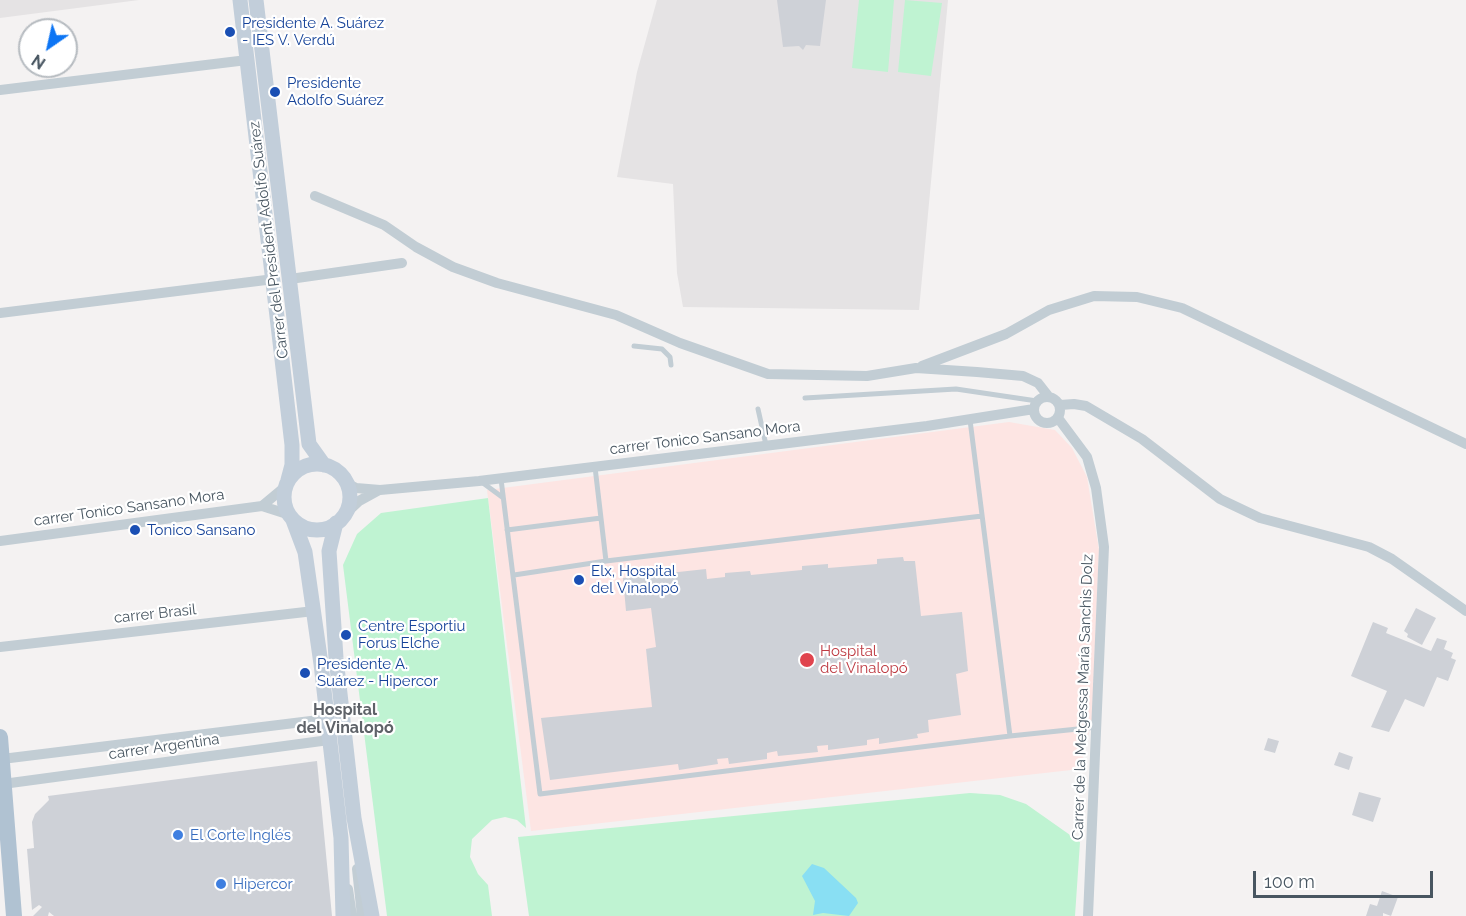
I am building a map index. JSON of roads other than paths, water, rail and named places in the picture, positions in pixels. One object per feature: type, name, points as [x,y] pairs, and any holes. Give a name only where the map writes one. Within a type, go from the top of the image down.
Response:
[{"type":"main road","name":"Carrer del President Adolfo Suárez","points":[[240,0],[293,455],[287,483]]},
{"type":"main road","name":"Carrer del President Adolfo Suárez","points":[[256,0],[309,444],[324,465]]},
{"type":"main road","points":[[343,916],[341,838],[314,611],[305,552],[284,501],[287,483],[305,466],[324,465],[336,470],[346,483],[350,498],[329,551],[336,658],[354,818],[372,916]]},
{"type":"main road","points":[[292,518],[313,530],[323,529],[340,519]]},
{"type":"main road","points":[[0,737],[15,916]]},
{"type":"street","points":[[0,90],[247,60]]},
{"type":"street","points":[[315,196],[384,225],[416,248],[453,267],[529,293],[616,315],[680,343],[768,374],[867,376],[916,368],[1006,334],[1049,310],[1094,296],[1137,297],[1182,308],[1466,444]]},
{"type":"street","points":[[290,279],[402,263]]},
{"type":"street","points":[[0,313],[274,279]]},
{"type":"street","points":[[916,368],[1023,376],[1038,383],[1060,405],[1086,406],[1142,439],[1220,499],[1260,518],[1369,547],[1392,559],[1466,611]]},
{"type":"street","points":[[1050,397],[1036,405],[1041,422],[1050,423],[1058,418],[1060,405]]},
{"type":"street","name":"carrer Tonico Sansano Mora","points":[[346,483],[356,488],[380,490],[479,481],[970,420],[1036,405]]},
{"type":"street","name":"Carrer de la Metgessa María Sanchis Dolz","points":[[1058,418],[1087,457],[1096,488],[1104,547],[1098,727],[1088,916]]},
{"type":"street","points":[[262,506],[287,483]]},
{"type":"street","name":"carrer Tonico Sansano Mora","points":[[340,519],[359,501],[380,490]]},
{"type":"street","name":"carrer Tonico Sansano Mora","points":[[0,542],[262,506],[292,518]]},
{"type":"street","name":"carrer Brasil","points":[[0,647],[314,611]]},
{"type":"street","name":"carrer Argentina","points":[[2,759],[327,719]]},
{"type":"street","name":"carrer Argentina","points":[[3,784],[329,740]]},
{"type":"street","points":[[354,818],[362,916]]},
{"type":"street","points":[[341,838],[352,916]]},
{"type":"lane","points":[[634,346],[662,349],[670,357],[671,365]]},
{"type":"lane","points":[[805,398],[956,388],[1036,405]]},
{"type":"lane","points":[[758,409],[766,445]]},
{"type":"lane","points":[[970,420],[1010,736]]},
{"type":"lane","points":[[595,466],[606,561]]},
{"type":"lane","points":[[501,478],[540,794],[1098,727]]},
{"type":"lane","points":[[479,481],[503,498]]},
{"type":"lane","points":[[514,575],[606,561],[982,516]]},
{"type":"lane","points":[[507,530],[601,518]]},
{"type":"water","points":[[812,864],[824,868],[856,898],[858,903],[849,916],[823,913],[813,915],[815,901],[802,876]]},
{"type":"place","name":"Presidente A. Suárez - IES V. Verdú","points":[[230,32]]},
{"type":"place","name":"Presidente Adolfo Suárez","points":[[275,92]]},
{"type":"place","name":"Tonico Sansano","points":[[135,530]]},
{"type":"place","name":"Elx, Hospital del Vinalopó","points":[[579,580]]},
{"type":"place","name":"Centre Esportiu Forus Elche","points":[[346,635]]},
{"type":"place","name":"Hospital del Vinalopó","points":[[807,660]]},
{"type":"place","name":"Presidente A. Suárez - Hipercor","points":[[305,673]]},
{"type":"place","name":"El Corte Inglés","points":[[178,835]]},
{"type":"place","name":"Hipercor","points":[[221,884]]},
{"type":"district","name":"Hospital del Vinalopó","points":[[345,719]]}]
